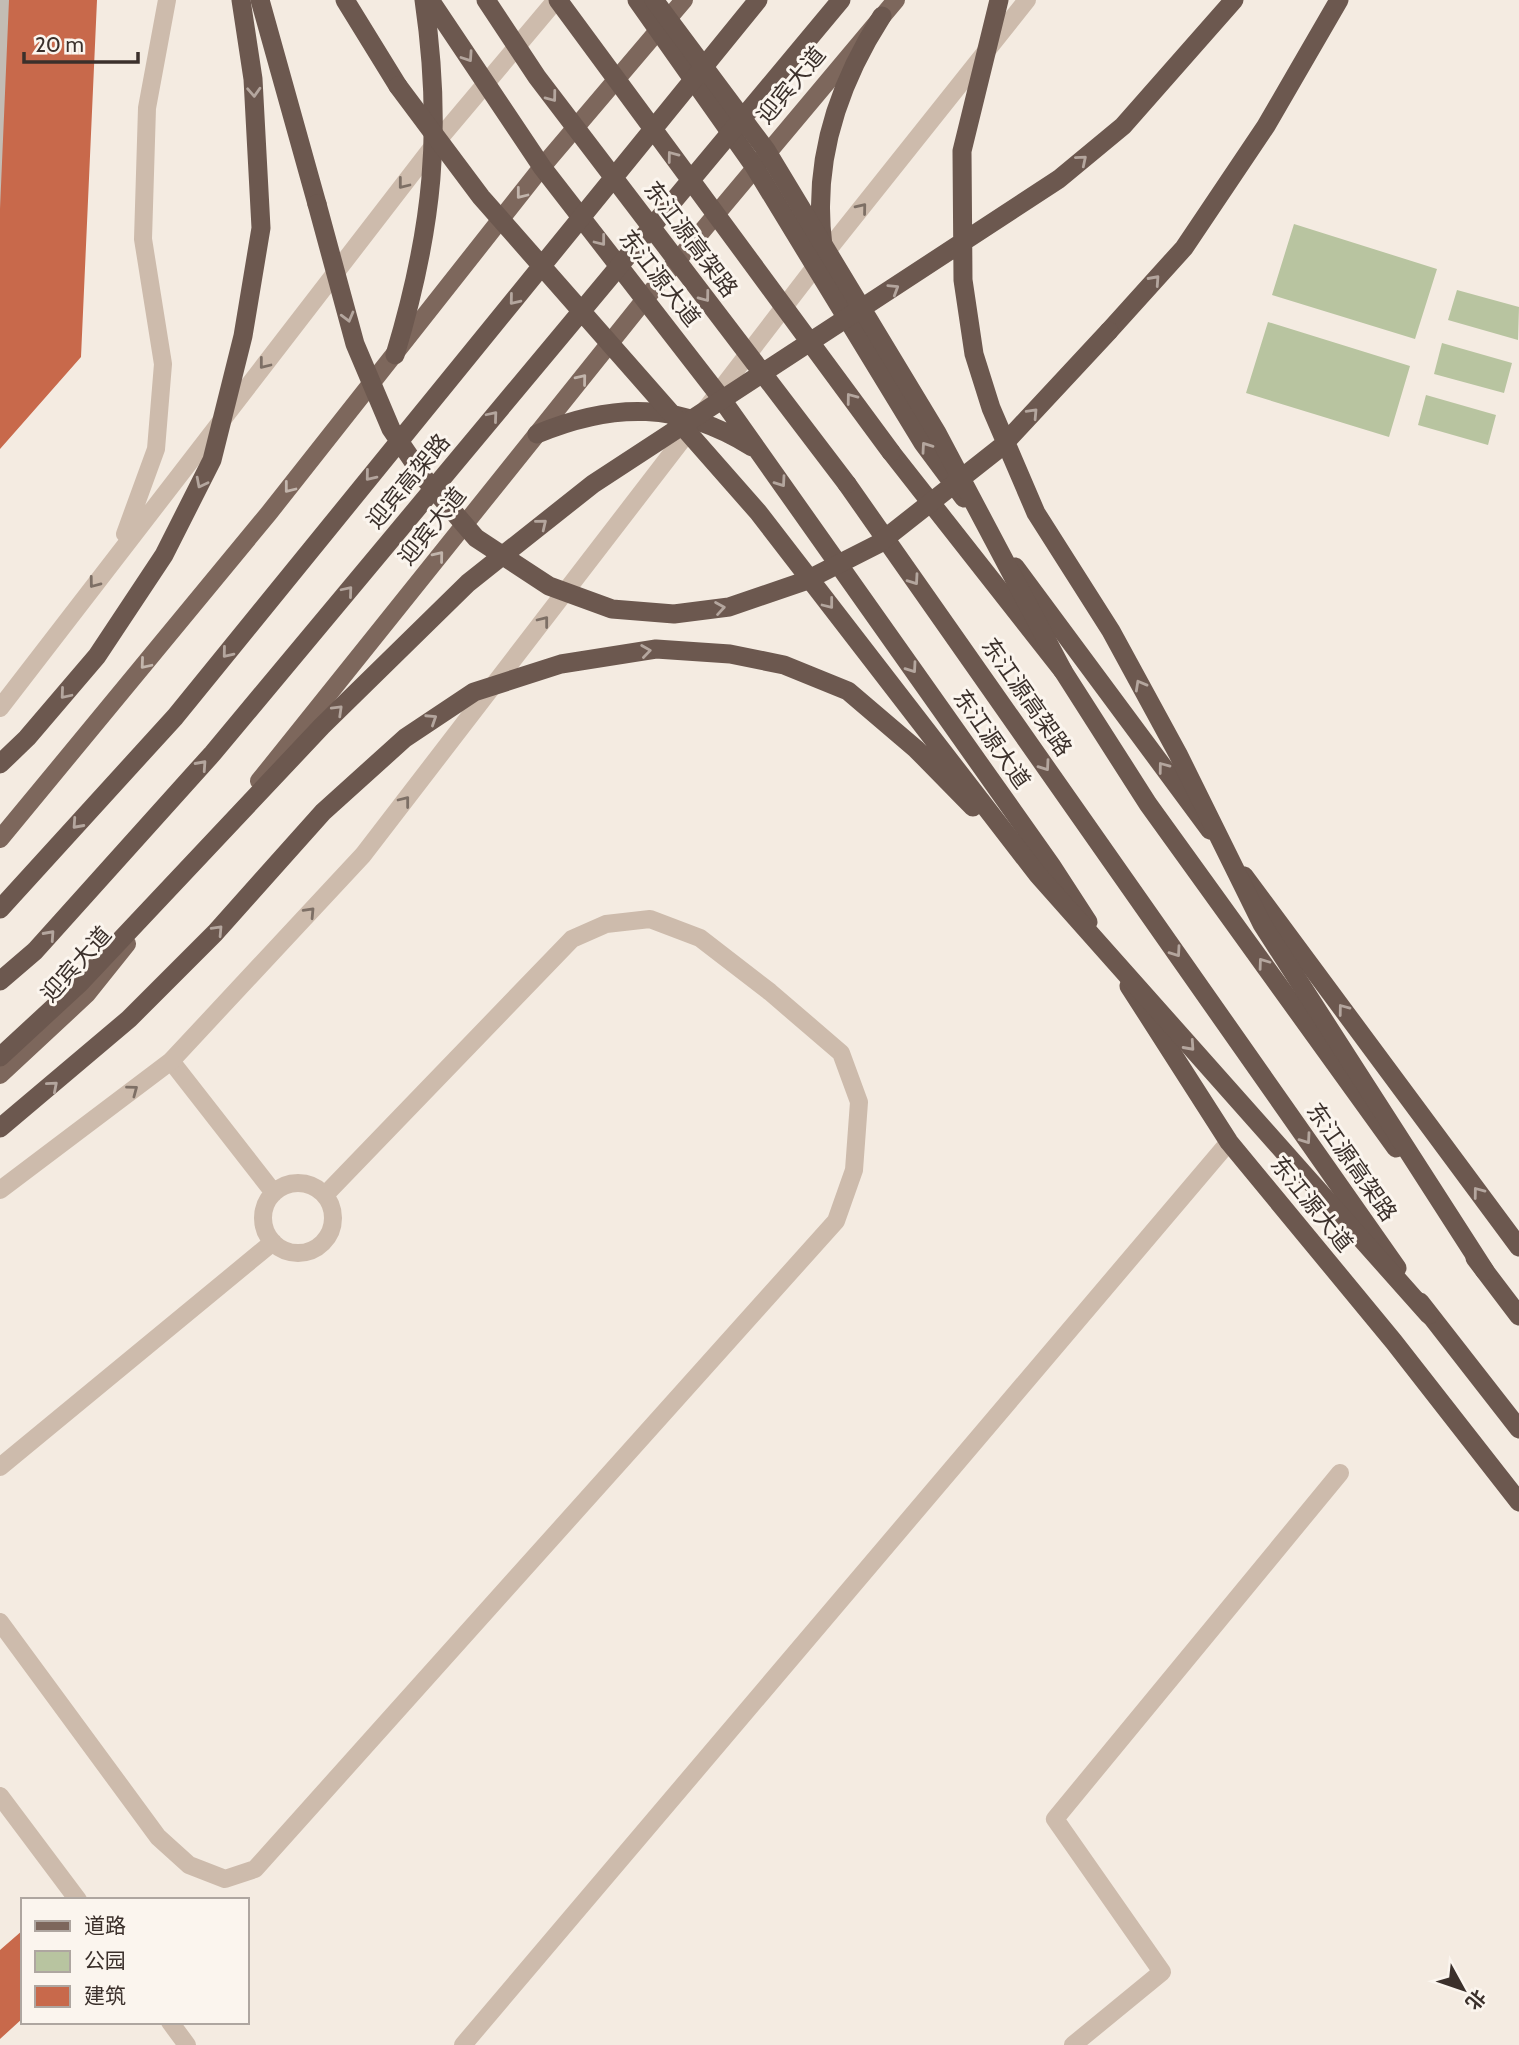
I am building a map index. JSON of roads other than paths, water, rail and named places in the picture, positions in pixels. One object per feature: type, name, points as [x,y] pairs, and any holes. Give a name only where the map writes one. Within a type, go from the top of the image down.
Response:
[{"type":"highway","points":[[0,764],[27,738],[97,656],[164,555],[212,460],[243,337],[261,228],[253,79],[241,0]]},
{"type":"highway","points":[[260,0],[355,344],[391,429],[404,449],[425,479],[476,538],[549,586],[612,609],[674,614],[729,607],[805,582],[878,544],[1001,447],[1184,248],[1266,126],[1339,0]]},
{"type":"highway","points":[[345,0],[398,86],[481,198],[758,512],[1038,875]]},
{"type":"highway","points":[[395,355],[413,295],[426,235],[434,145],[432,62],[424,0]]},
{"type":"highway","name":"东江源大道","points":[[430,0],[542,167],[718,394],[1051,865],[1229,1142],[1394,1342],[1519,1502]]},
{"type":"highway","name":"东江源高架路","points":[[486,0],[537,77],[847,484],[1429,1315],[1519,1430]]},
{"type":"highway","name":"东江源高架路","points":[[557,0],[891,452],[1063,671],[1148,804],[1519,1316]]},
{"type":"highway","points":[[637,0],[820,261],[833,295],[923,443],[1519,1247]]},
{"type":"highway","points":[[654,0],[774,162],[937,433],[1063,671]]},
{"type":"highway","name":"迎宾高架路","points":[[0,909],[174,717],[758,0]]},
{"type":"highway","name":"迎宾高架路","points":[[0,981],[35,951],[213,753],[841,0]]},
{"type":"highway","points":[[999,0],[962,151],[963,280],[975,354],[991,408],[1036,513],[1117,643],[1178,754],[1262,924],[1485,1271]]},
{"type":"highway","points":[[0,1057],[80,983],[322,726],[468,583],[593,484],[1059,179],[1123,126],[1234,0]]},
{"type":"highway","points":[[820,261],[820,198],[830,125],[860,50],[882,16]]},
{"type":"highway","points":[[537,434],[567,422],[620,411],[665,413],[698,420],[731,434],[760,452]]},
{"type":"highway","points":[[0,1129],[129,1019],[215,933],[323,812],[405,737],[474,692],[561,664],[656,649],[730,654],[785,665],[848,691],[916,749],[1038,875],[1429,1315]]},
{"type":"main road","points":[[0,839],[270,513],[542,167],[684,0]]},
{"type":"main road","name":"迎宾大道","points":[[0,1075],[87,994],[646,298],[896,0]]},
{"type":"street","points":[[119,551],[156,449],[163,364],[143,239],[147,108],[167,0]]},
{"type":"street","points":[[0,708],[434,145],[557,0]]},
{"type":"street","points":[[0,1190],[171,1061],[363,855],[820,261],[1027,0]]},
{"type":"street","points":[[0,1622],[158,1837],[189,1865],[225,1879],[255,1869],[836,1221],[854,1170],[859,1102],[841,1053],[770,992],[700,938],[650,919],[607,924],[572,939],[325,1195]]},
{"type":"street","points":[[171,1061],[274,1193]]},
{"type":"street","points":[[463,2045],[1229,1142]]},
{"type":"street","points":[[299,1182],[314,1186],[325,1195],[331,1207],[333,1222],[328,1235],[319,1246],[295,1253],[273,1242],[266,1232],[263,1219],[266,1205],[274,1193],[286,1185],[299,1182]]},
{"type":"street","points":[[0,1467],[273,1242]]},
{"type":"street","points":[[1073,2045],[1162,1972],[1055,1819],[1340,1473]]},
{"type":"street","points":[[0,1796],[76,1898]]},
{"type":"street","points":[[171,2024],[187,2045]]}]
